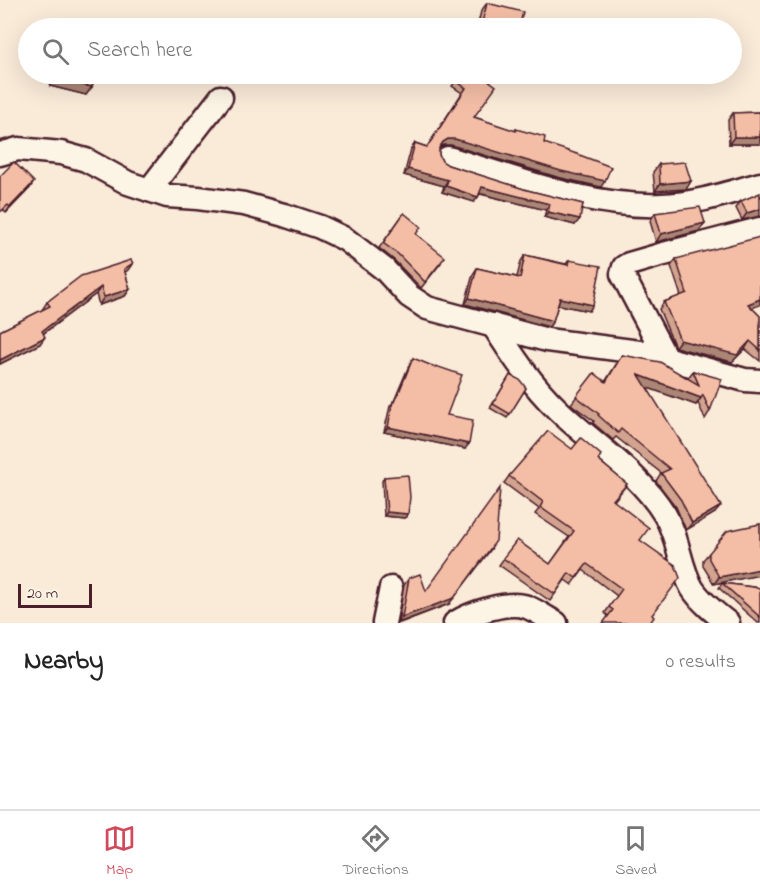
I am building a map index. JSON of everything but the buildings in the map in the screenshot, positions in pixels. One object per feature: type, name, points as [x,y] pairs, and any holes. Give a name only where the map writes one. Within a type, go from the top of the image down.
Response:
[{"type":"street","points":[[149,190],[221,97]]},
{"type":"street","points":[[0,154],[18,148],[61,153],[86,160],[128,183],[167,196],[244,204],[320,227],[363,251],[384,269],[409,296],[427,308],[547,340],[622,349],[666,358],[745,380],[760,381]]},
{"type":"street","points":[[448,158],[583,197],[633,205],[683,203],[760,184]]},
{"type":"street","points":[[666,358],[622,274],[624,267],[649,258],[760,229]]},
{"type":"street","points":[[493,325],[514,358],[555,407],[621,466],[654,500],[671,525],[692,587],[704,603],[728,623]]},
{"type":"street","points":[[384,623],[391,588]]},
{"type":"street","points":[[455,623],[490,608],[501,606],[525,606],[556,623]]}]
